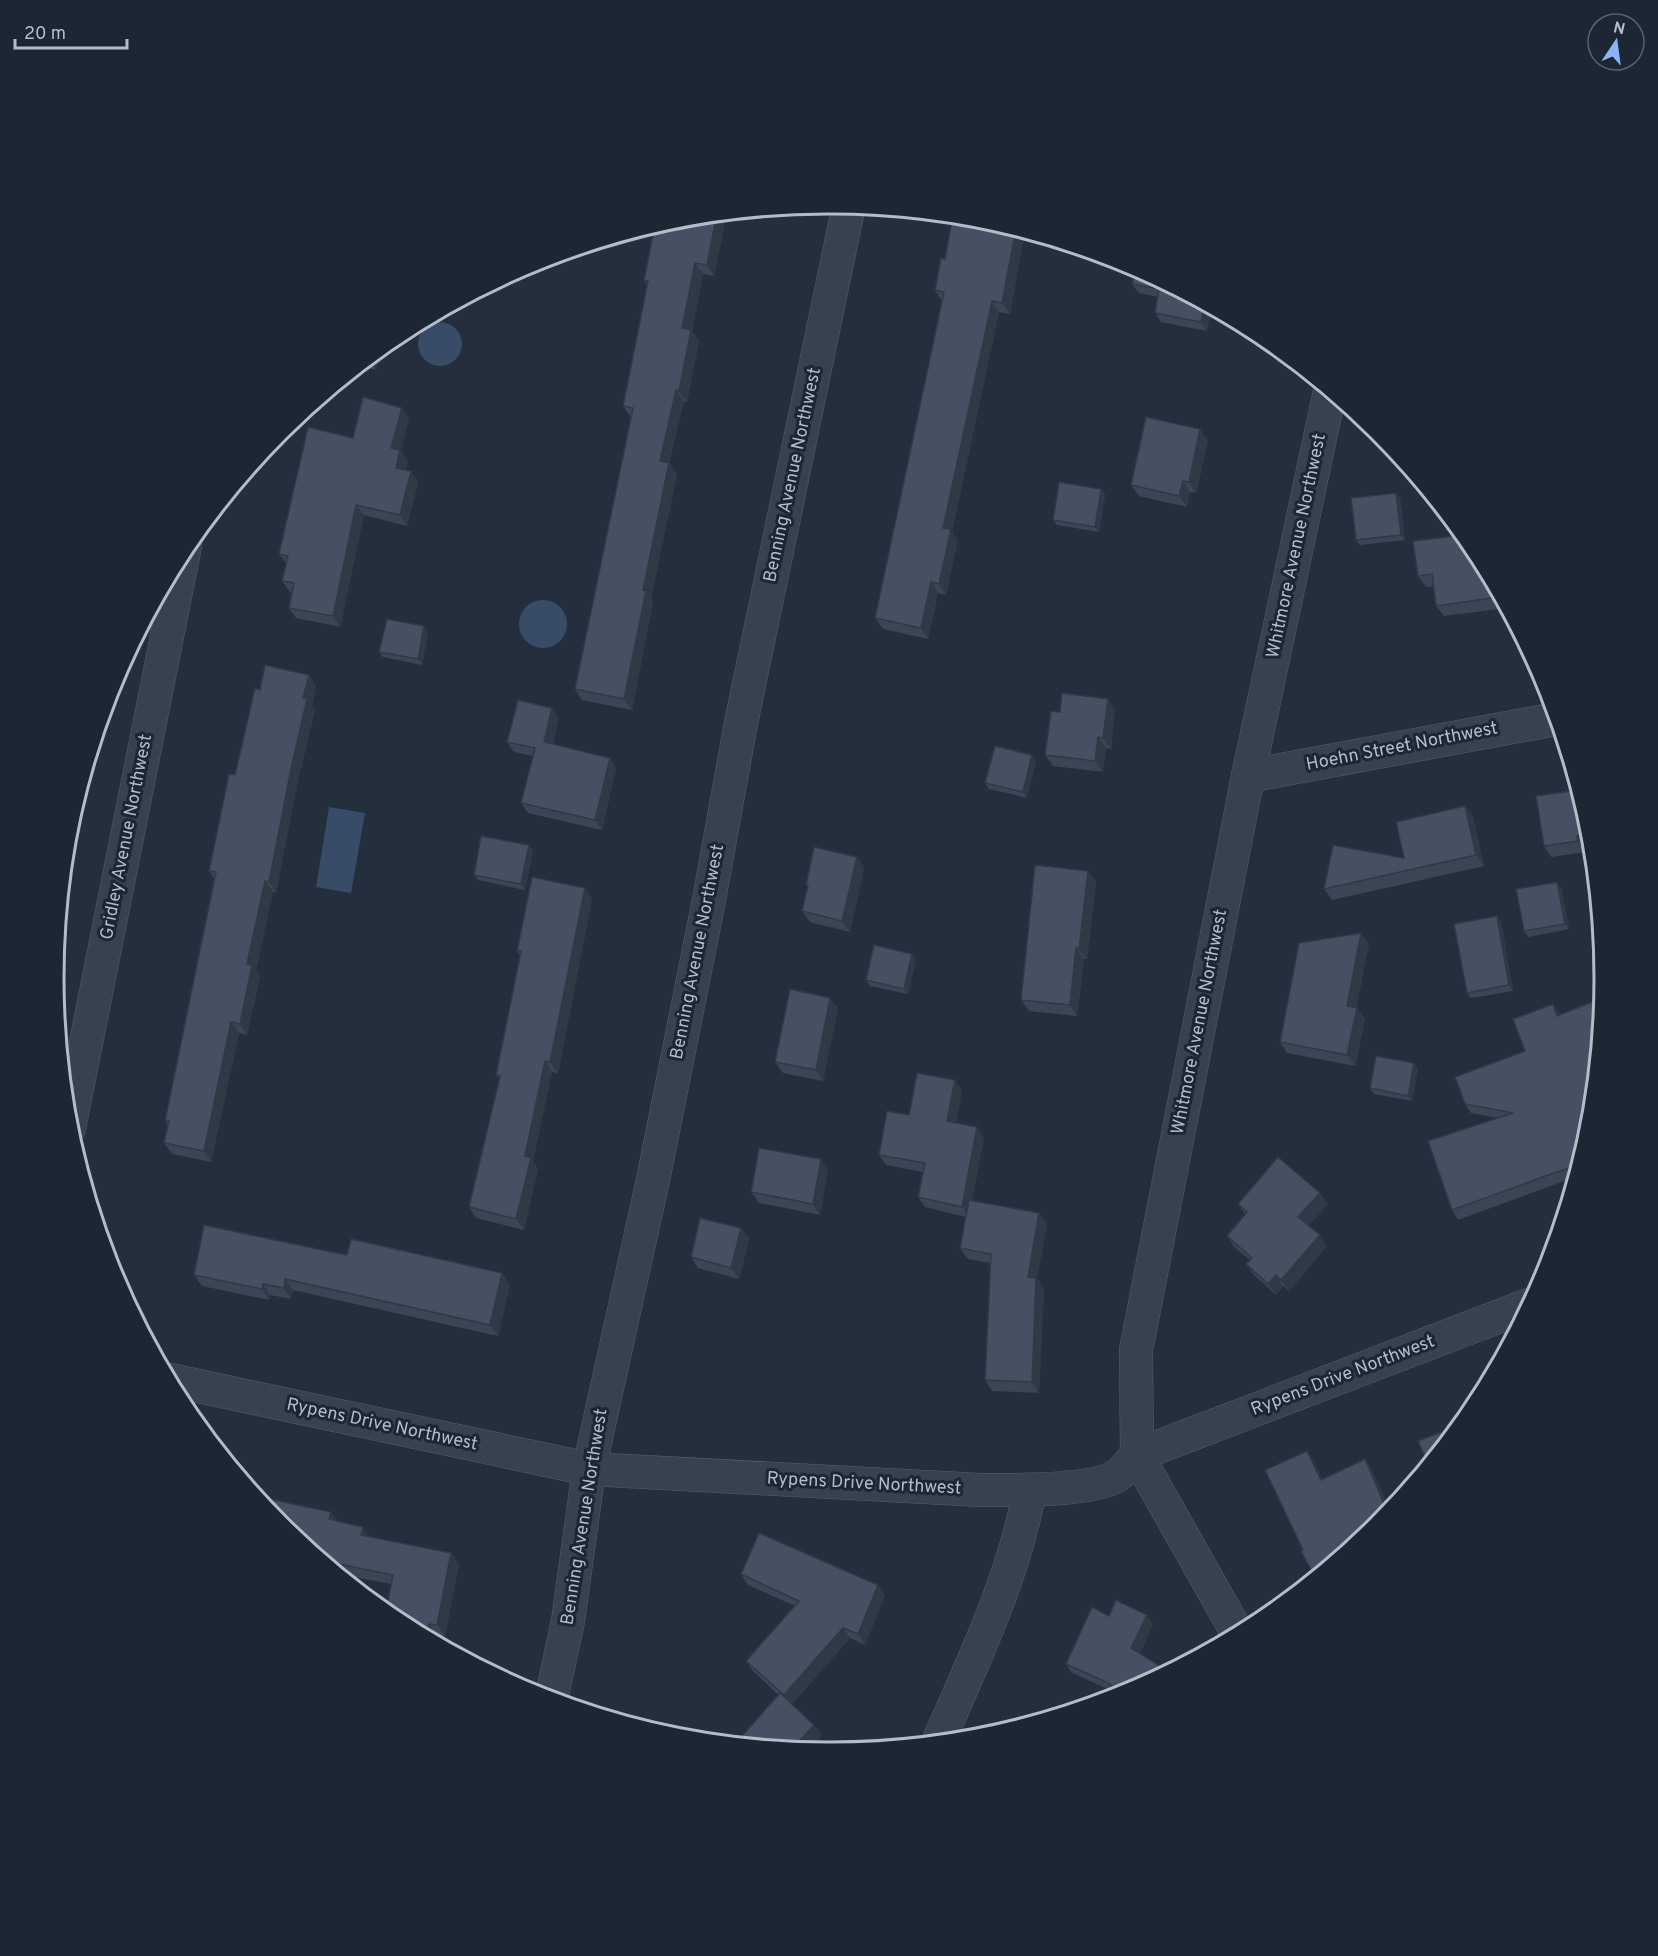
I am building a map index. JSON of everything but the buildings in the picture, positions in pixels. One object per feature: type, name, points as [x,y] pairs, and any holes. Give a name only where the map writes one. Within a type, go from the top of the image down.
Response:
[{"type":"street","name":"Benning Avenue Northwest","points":[[553,1691],[568,1621],[589,1469],[653,1180],[709,900],[741,723],[847,214]]},
{"type":"street","name":"Whitmore Avenue Northwest","points":[[1234,1626],[1137,1455],[1136,1350],[1248,776],[1328,399]]},
{"type":"street","name":"Gridley Avenue Northwest","points":[[75,1100],[180,574]]},
{"type":"street","name":"Hoehn Street Northwest","points":[[1248,776],[1549,720]]},
{"type":"street","name":"Rypens Drive Northwest","points":[[180,1382],[589,1469],[980,1490],[1030,1490],[1083,1485],[1117,1476],[1137,1455],[1518,1309]]},
{"type":"street","points":[[942,1734],[987,1634],[1023,1528],[1030,1490]]},
{"type":"water","points":[[435,323],[448,324],[460,336],[462,344],[460,352],[448,364],[440,366],[432,364],[420,352],[418,344],[420,336],[425,330]]},
{"type":"water","points":[[538,600],[548,600],[560,607],[567,619],[567,629],[560,641],[548,648],[538,648],[523,637],[519,629],[519,619],[530,604]]},
{"type":"water","points":[[329,807],[365,813],[351,893],[316,887]]}]
